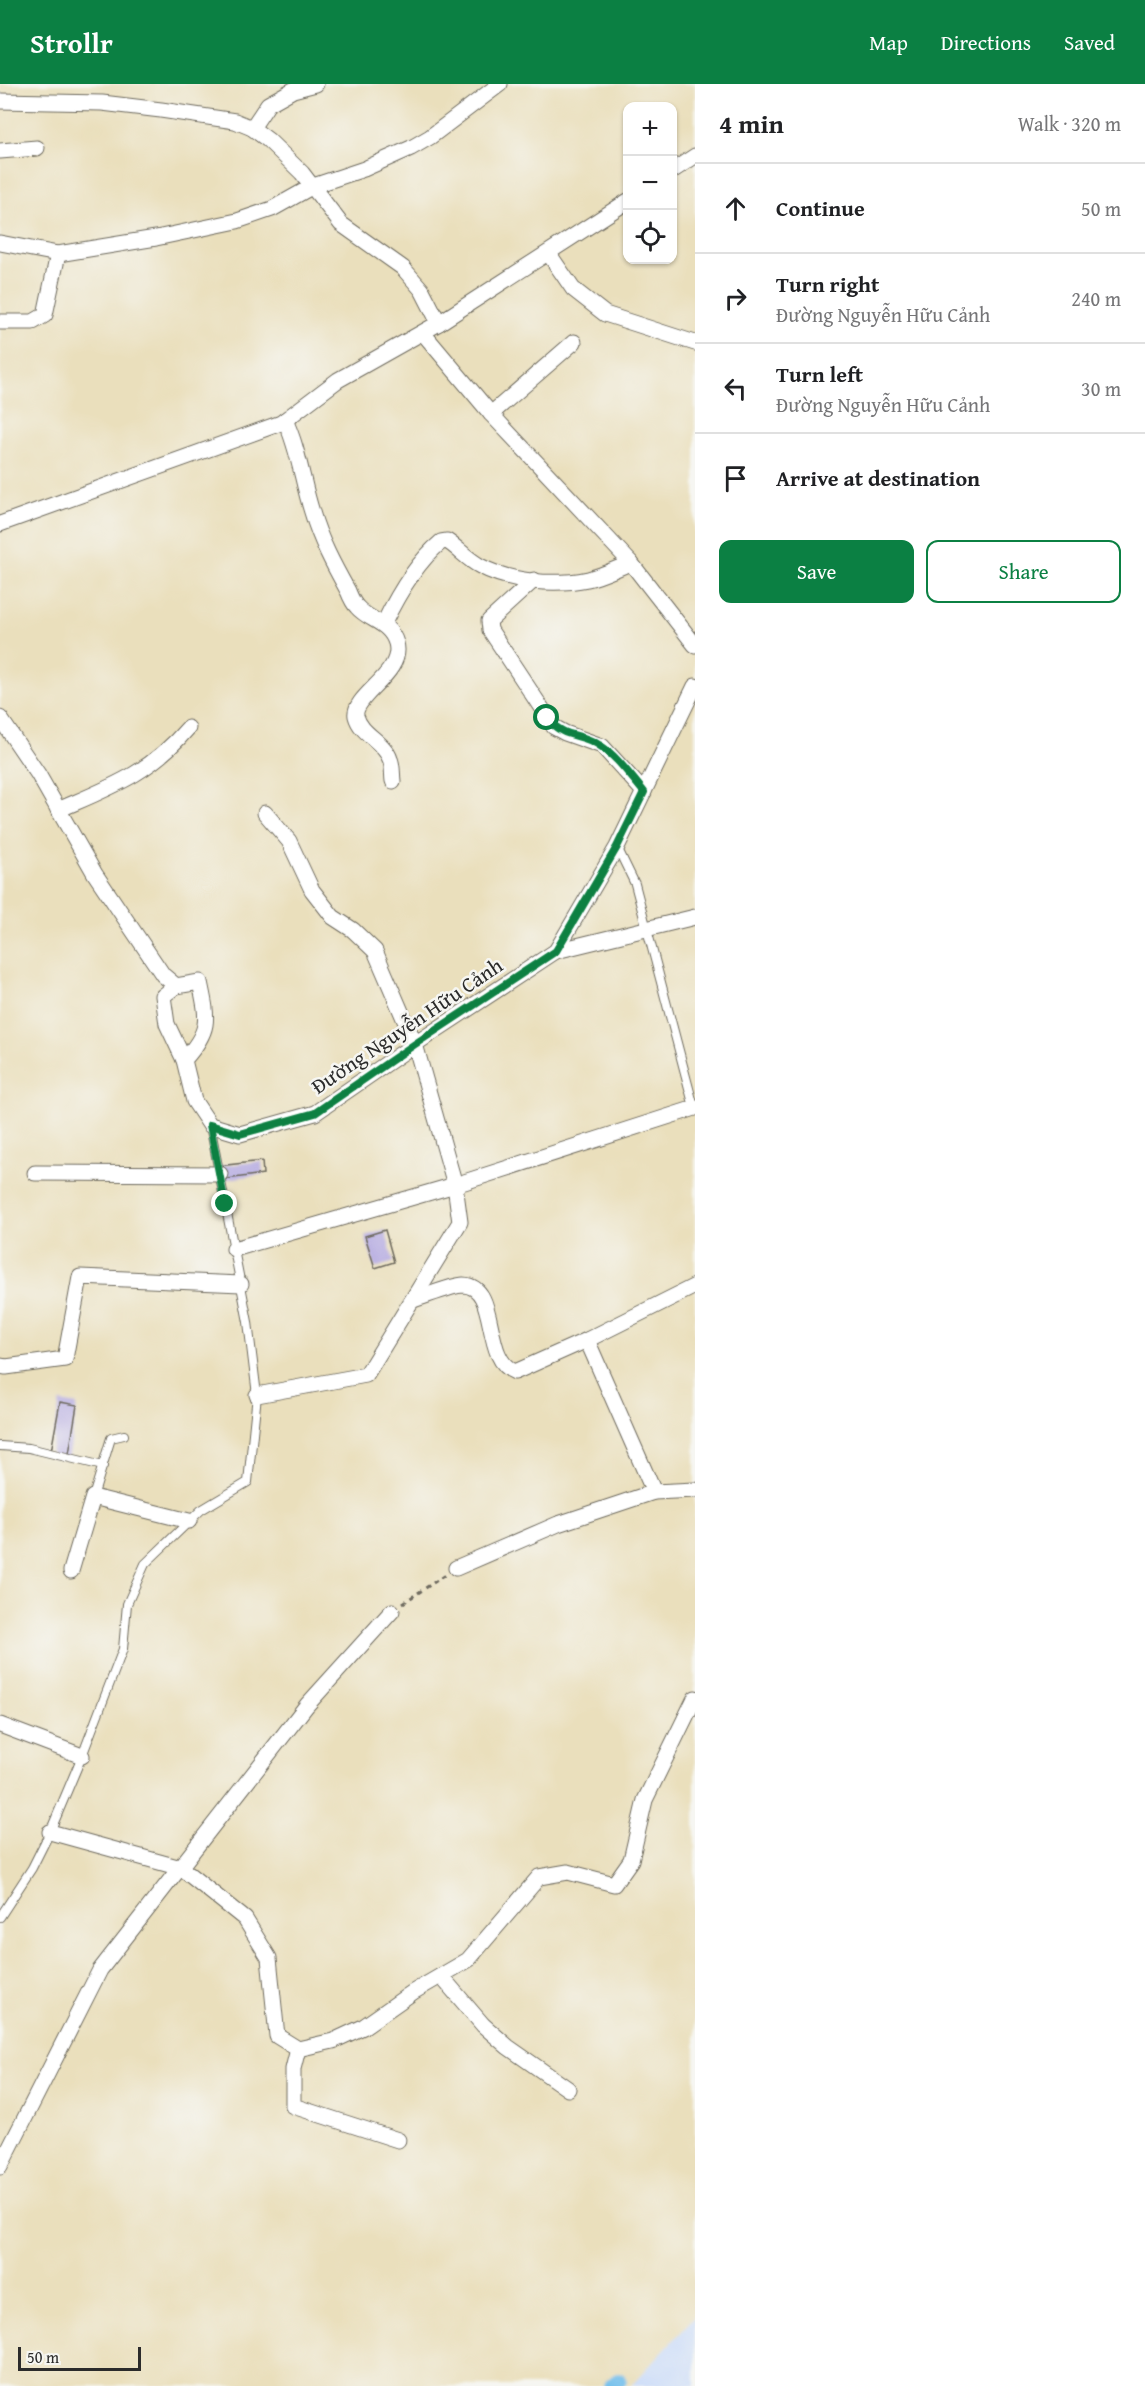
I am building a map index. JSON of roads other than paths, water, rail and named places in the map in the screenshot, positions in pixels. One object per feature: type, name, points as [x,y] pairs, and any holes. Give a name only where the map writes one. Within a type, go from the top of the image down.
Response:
[{"type":"street","points":[[252,128],[268,104],[293,90],[316,84]]},
{"type":"street","points":[[0,243],[58,254],[156,238],[237,221],[272,209],[313,186],[364,169],[411,148],[430,137],[500,84]]},
{"type":"street","points":[[0,101],[102,104],[161,110],[235,121],[252,128],[268,140],[313,186],[341,224],[403,268],[422,290],[439,323]]},
{"type":"street","points":[[0,151],[37,148]]},
{"type":"street","points":[[677,168],[695,156]]},
{"type":"street","points":[[0,524],[285,420],[338,380],[423,333],[549,254],[623,204]]},
{"type":"street","points":[[0,322],[33,322],[45,315],[58,254]]},
{"type":"street","points":[[549,254],[573,289],[605,314],[695,344]]},
{"type":"street","points":[[423,333],[491,414],[631,563],[695,645]]},
{"type":"street","points":[[491,414],[574,342]]},
{"type":"street","points":[[285,420],[293,437],[307,495],[321,539],[358,608],[384,624],[396,643],[398,653],[388,673],[356,711],[356,716],[363,729],[385,750],[390,759],[393,781]]},
{"type":"street","points":[[384,624],[395,600],[417,568],[441,542],[447,541],[477,565],[500,576],[534,580],[588,579],[631,563]]},
{"type":"street","points":[[534,580],[492,618],[488,625],[490,630],[554,727],[565,734],[602,746],[644,792]]},
{"type":"street","name":"Đường Nguyễn Hữu Cảnh","points":[[210,1125],[240,1134],[315,1113],[556,951],[617,847],[695,686]]},
{"type":"street","points":[[0,718],[38,774],[95,874],[162,975],[176,986]]},
{"type":"street","points":[[58,810],[132,776],[168,751],[188,728]]},
{"type":"street","points":[[257,1395],[366,1375],[460,1222],[455,1185],[415,1044],[375,951],[353,930],[333,918],[312,890],[289,841],[265,813]]},
{"type":"street","points":[[556,951],[695,917]]},
{"type":"street","points":[[184,1060],[200,1042],[207,1014],[200,982],[176,986],[163,996],[167,1024],[184,1060],[194,1101],[210,1125]]},
{"type":"street","points":[[234,1249],[455,1185],[694,1109]]},
{"type":"street","points":[[35,1173],[219,1174]]},
{"type":"street","points":[[0,1365],[6,1367],[65,1359],[80,1277],[241,1284]]},
{"type":"street","points":[[413,1300],[463,1285],[473,1289],[486,1302],[498,1357],[507,1369],[515,1372],[587,1340],[695,1286]]},
{"type":"street","points":[[587,1340],[654,1492]]},
{"type":"street","points":[[456,1568],[558,1524],[654,1492],[695,1490]]},
{"type":"street","points":[[71,1571],[93,1497],[189,1521]]},
{"type":"street","points":[[0,2167],[100,1970],[307,1705],[392,1611]]},
{"type":"street","points":[[50,1832],[181,1868],[245,1919],[258,1938],[269,1958],[278,2036],[298,2049],[333,2042],[363,2028],[468,1960],[539,1877],[568,1872],[614,1884],[631,1860],[645,1800],[695,1698]]},
{"type":"street","points":[[0,1725],[82,1756]]},
{"type":"street","points":[[441,1976],[483,2025],[508,2047],[568,2089]]},
{"type":"street","points":[[298,2049],[293,2069],[293,2106],[398,2140]]},
{"type":"lane","points":[[617,847],[635,884],[694,1109]]},
{"type":"lane","points":[[0,1917],[32,1868],[82,1756],[123,1649],[127,1604],[145,1564],[201,1510],[249,1482],[257,1395],[248,1322],[210,1125]]},
{"type":"lane","points":[[93,1497],[111,1438],[124,1435]]},
{"type":"lane","points":[[0,1446],[29,1448],[103,1466]]},
{"type":"waterway","points":[[612,2386],[619,2380]]}]
